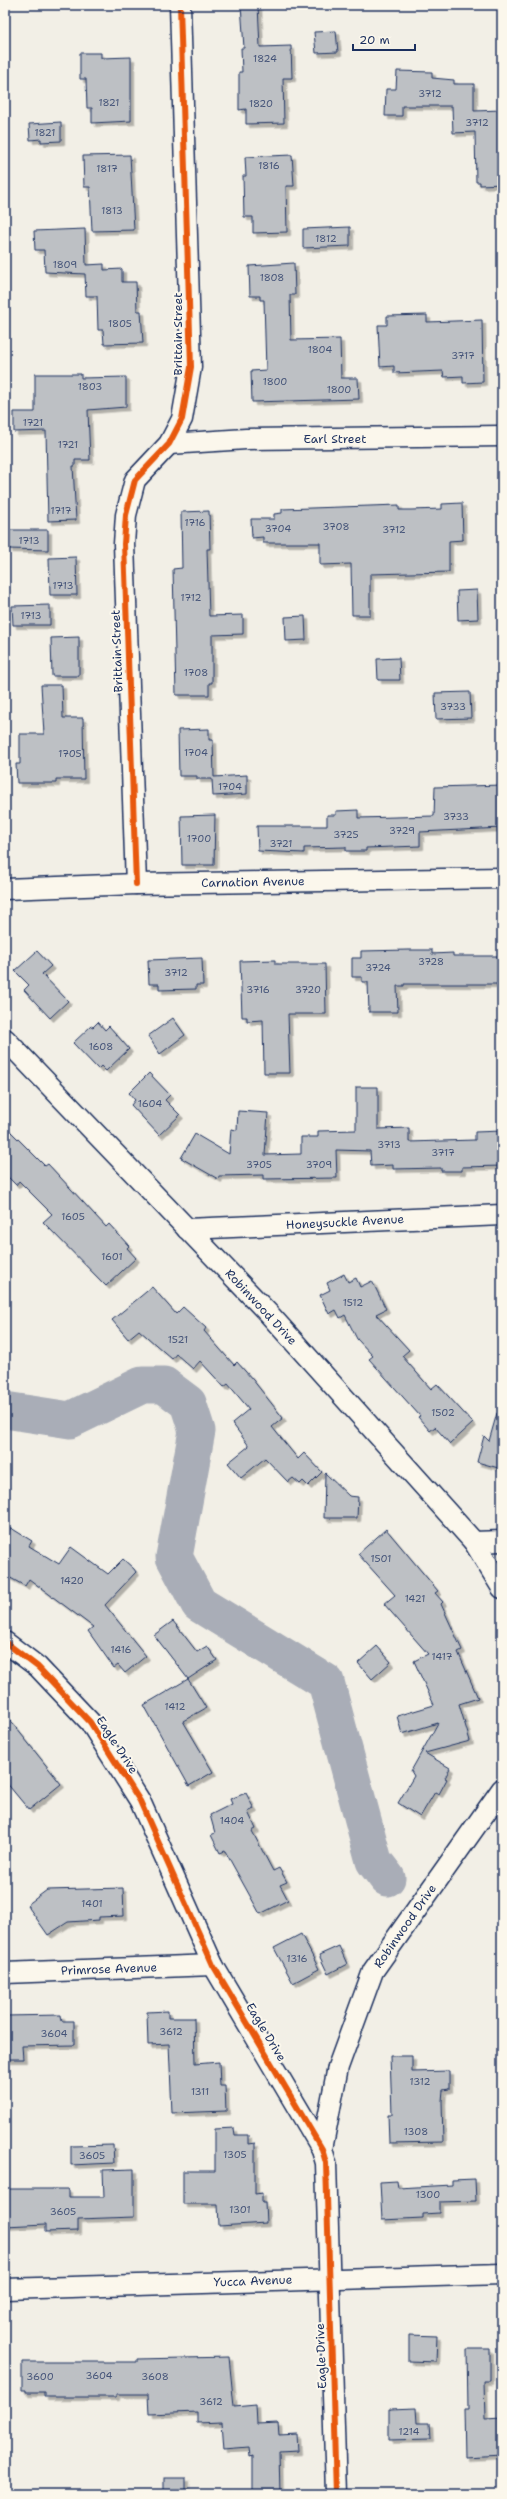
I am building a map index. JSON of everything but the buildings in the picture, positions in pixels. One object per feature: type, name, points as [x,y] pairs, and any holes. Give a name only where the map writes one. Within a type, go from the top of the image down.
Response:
[{"type":"street","name":"Brittain Street","points":[[136,884],[124,544],[126,515],[135,480],[169,444],[182,418],[191,367],[180,5]]},
{"type":"street","name":"Earl Street","points":[[169,444],[246,439],[502,436]]},
{"type":"street","name":"Carnation Avenue","points":[[5,889],[136,884],[502,878]]},
{"type":"street","name":"Robinwood Drive","points":[[5,1039],[269,1314],[474,1542],[502,1588]]},
{"type":"street","name":"Honeysuckle Avenue","points":[[188,1229],[502,1215]]},
{"type":"street","points":[[474,1542],[502,1541]]},
{"type":"street","name":"Eagle Drive","points":[[5,1642],[38,1667],[90,1722],[140,1801],[213,1965],[322,2149],[326,2163],[336,2494]]},
{"type":"street","name":"Robinwood Drive","points":[[322,2149],[338,2067],[373,1971],[502,1789]]},
{"type":"street","name":"Primrose Avenue","points":[[5,1973],[213,1965]]},
{"type":"street","name":"Yucca Avenue","points":[[5,2289],[502,2274]]},
{"type":"waterway","points":[[5,1410],[70,1420],[142,1385],[164,1385],[188,1403],[197,1431],[174,1557],[199,1604],[326,1682],[374,1861],[387,1878]]},
{"type":"cycle path","points":[[136,884],[124,544],[126,515],[135,480],[169,444],[182,419],[191,367],[180,5]]},
{"type":"cycle path","points":[[5,1642],[38,1667],[90,1722],[140,1801],[213,1965],[322,2149],[326,2163],[336,2494]]}]
